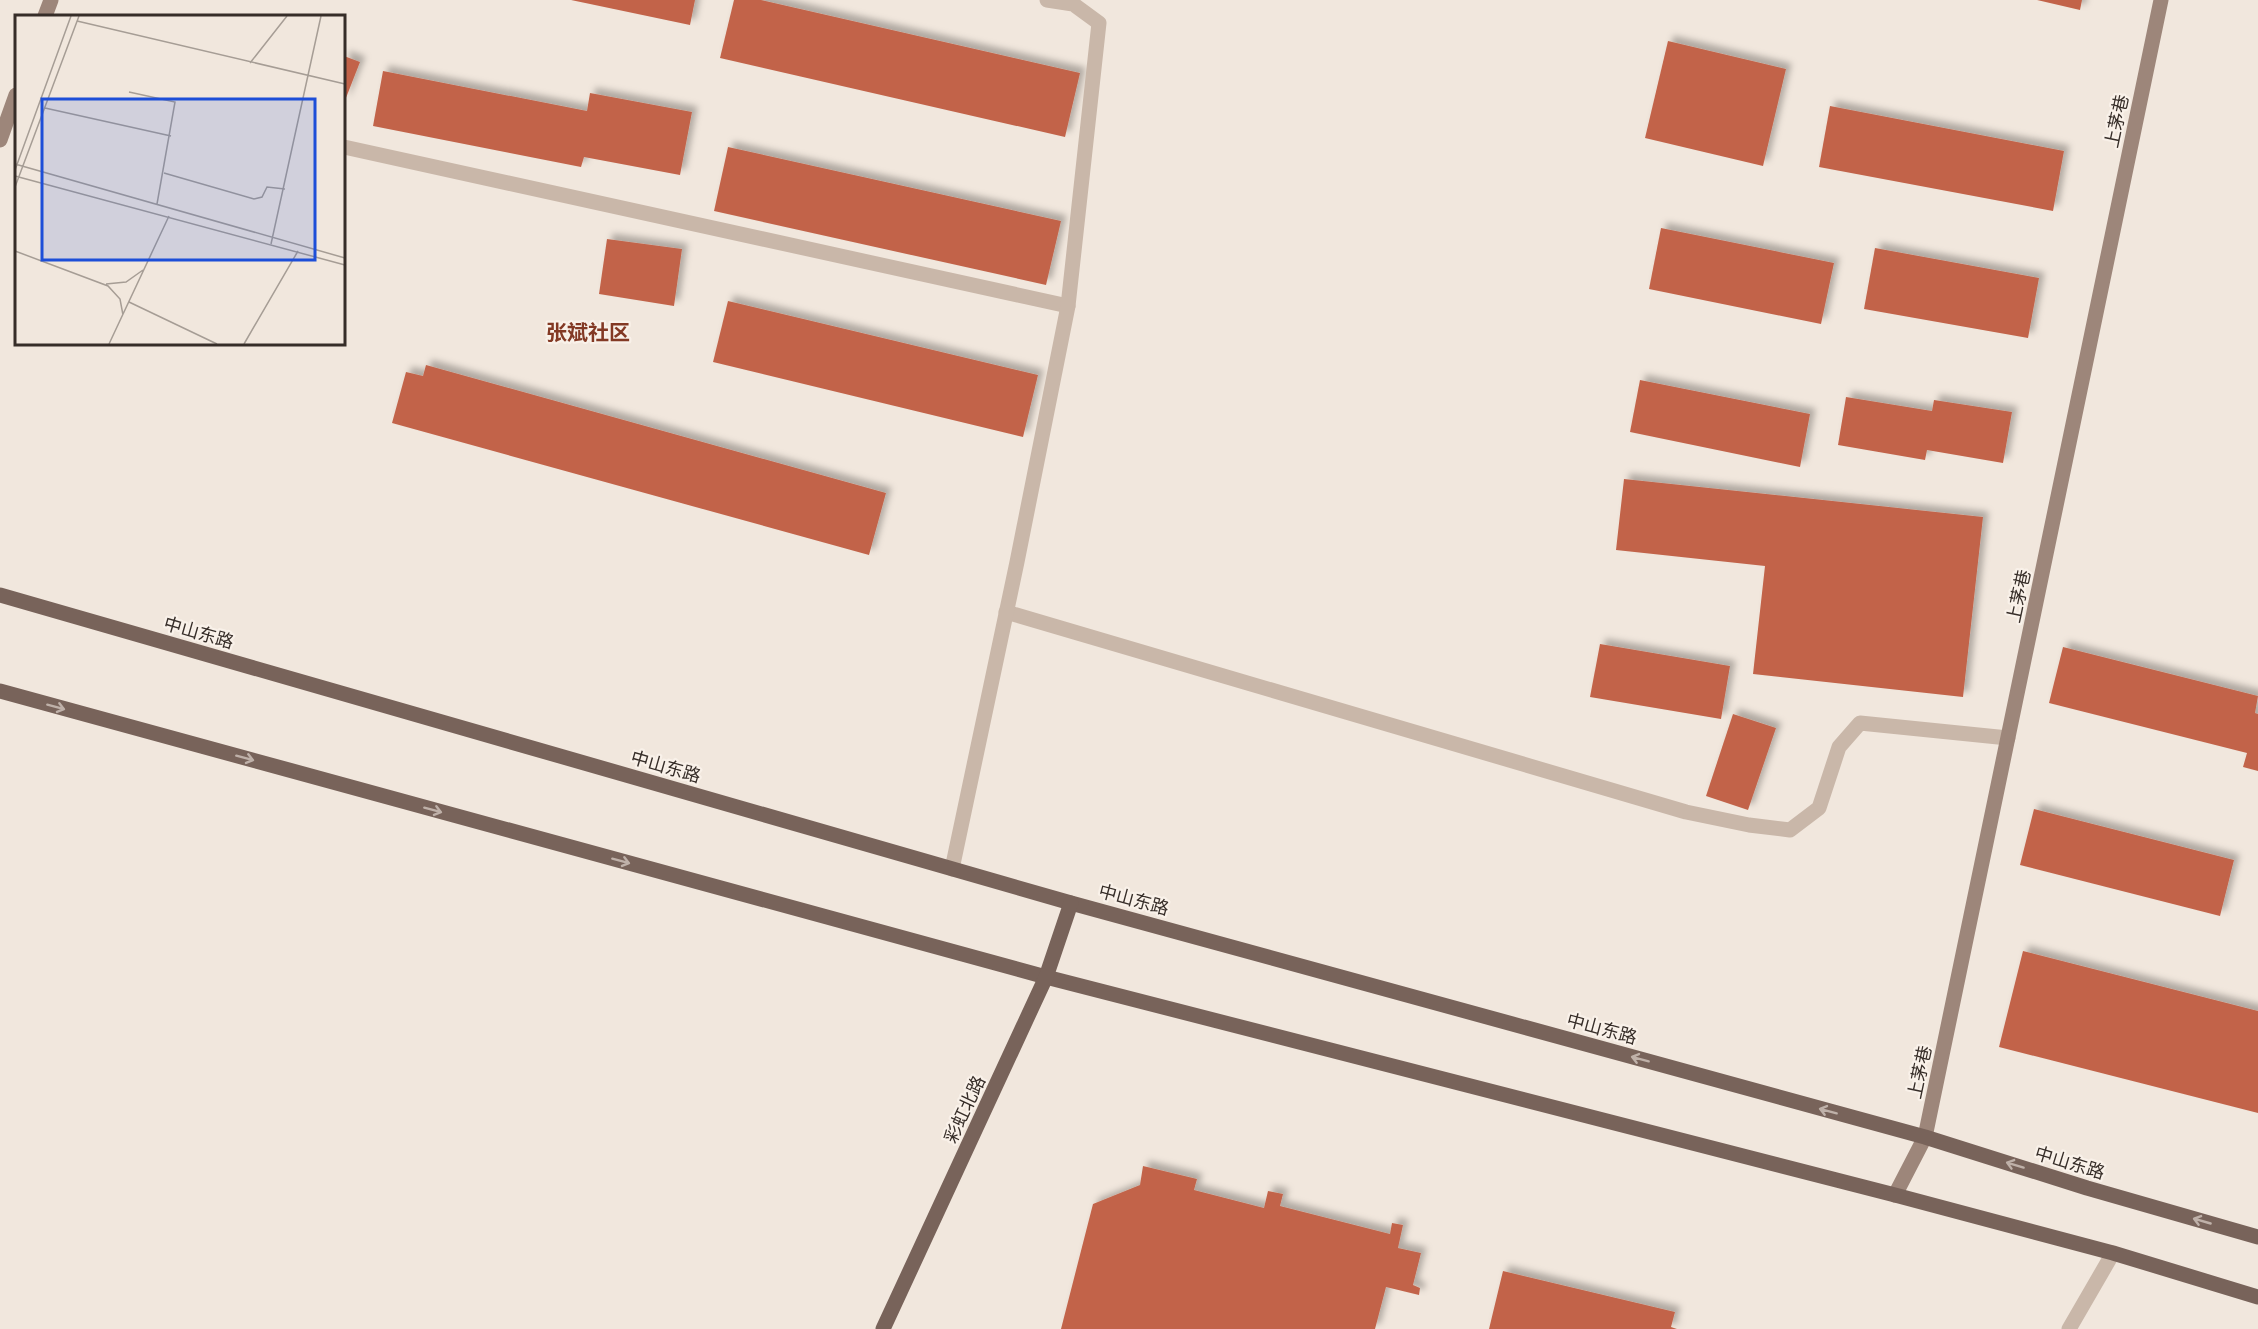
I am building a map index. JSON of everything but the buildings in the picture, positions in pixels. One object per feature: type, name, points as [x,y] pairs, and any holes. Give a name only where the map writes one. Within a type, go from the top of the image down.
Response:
[{"type":"main road","name":"中山东路","points":[[0,595],[1071,903],[1925,1137],[2087,1188],[2258,1237]]},
{"type":"main road","points":[[0,691],[1047,977],[2113,1253],[2258,1297]]},
{"type":"main road","name":"彩虹北路","points":[[883,1329],[1047,977],[1071,903]]},
{"type":"street","points":[[45,15],[51,0]]},
{"type":"street","points":[[952,869],[1068,306],[1099,22],[1073,4],[1047,0]]},
{"type":"street","name":"上茅巷","points":[[1895,1195],[1925,1137],[2162,0]]},
{"type":"street","points":[[0,140],[15,98]]},
{"type":"street","points":[[345,147],[1068,306]]},
{"type":"street","points":[[1006,612],[1686,812],[1749,825],[1790,830],[1819,808],[1839,747],[1860,723],[2008,738]]},
{"type":"street","points":[[2069,1329],[2113,1253]]},
{"type":"district","name":"张斌社区","points":[[588,332]]}]
